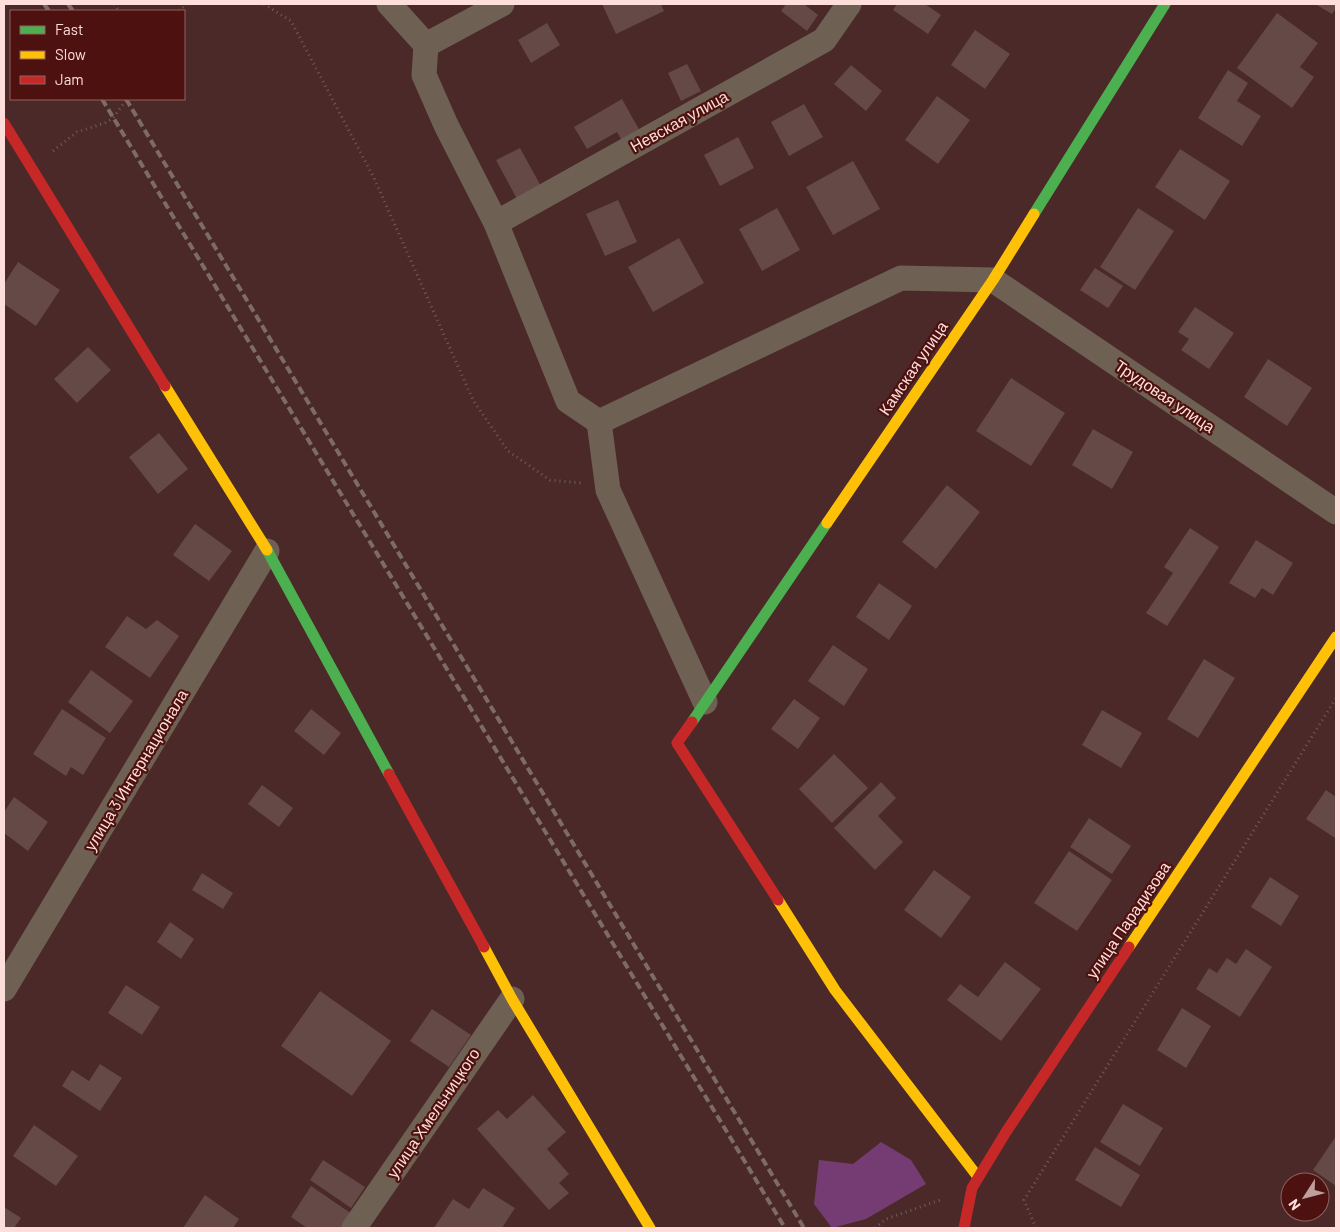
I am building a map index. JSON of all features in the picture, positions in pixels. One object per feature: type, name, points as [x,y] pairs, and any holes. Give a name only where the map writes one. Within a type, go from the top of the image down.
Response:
[{"type":"main road","name":"Камская улица","points":[[978,1177],[835,990],[677,744],[993,280],[1165,4]]},
{"type":"main road","points":[[7,138],[34,172],[268,551],[512,999],[650,1228]]},
{"type":"main road","name":"улица Парадизова","points":[[964,1228],[972,1188],[1006,1132],[1336,637]]},
{"type":"street","points":[[389,4],[426,45],[424,76],[446,126],[496,223],[568,401],[600,422]]},
{"type":"street","points":[[426,45],[502,4]]},
{"type":"street","name":"Невская улица","points":[[496,223],[824,40],[849,4]]},
{"type":"street","points":[[600,422],[901,278],[993,280]]},
{"type":"street","name":"Трудовая улица","points":[[993,280],[1336,512]]},
{"type":"street","points":[[600,422],[608,490],[705,702]]},
{"type":"street","name":"улица 3 Интернационала","points":[[4,989],[268,551]]},
{"type":"street","name":"улица Хмельницкого","points":[[354,1228],[512,999]]},
{"type":"path","points":[[264,4],[291,21],[374,178],[473,400],[508,450],[550,480],[585,483],[608,490]]},
{"type":"path","points":[[34,172],[55,149],[77,132],[113,118],[126,100]]},
{"type":"path","points":[[1036,1228],[1024,1200],[1336,698]]},
{"type":"path","points":[[876,1228],[886,1219],[972,1188]]},
{"type":"shaded area","points":[[881,1142],[911,1160],[926,1184],[866,1219],[832,1228],[814,1204],[819,1160],[853,1164]]},
{"type":"building","points":[[602,4],[661,4],[664,11],[616,34]]},
{"type":"building","points":[[786,4],[804,4],[818,15],[807,31],[781,11]]},
{"type":"building","points":[[897,4],[925,4],[941,15],[928,34],[893,10]]},
{"type":"building","points":[[1315,4],[1336,4],[1336,8],[1332,14]]},
{"type":"building","points":[[1277,13],[1318,43],[1300,67],[1314,77],[1292,108],[1237,68]]},
{"type":"building","points":[[547,23],[560,45],[531,63],[518,40]]},
{"type":"building","points":[[975,30],[1010,54],[985,89],[951,65]]},
{"type":"building","points":[[687,64],[701,91],[681,101],[668,73]]},
{"type":"building","points":[[851,65],[882,91],[866,111],[834,84]]},
{"type":"building","points":[[1228,70],[1248,83],[1237,101],[1261,116],[1242,146],[1198,118]]},
{"type":"building","points":[[937,96],[970,120],[938,164],[905,140]]},
{"type":"building","points":[[622,99],[641,133],[623,143],[617,132],[587,149],[574,127]]},
{"type":"building","points":[[804,104],[823,137],[789,156],[771,122]]},
{"type":"building","points":[[738,137],[754,168],[720,186],[704,155]]},
{"type":"building","points":[[520,148],[542,188],[518,201],[496,160]]},
{"type":"building","points":[[1180,149],[1230,181],[1205,220],[1155,187]]},
{"type":"building","points":[[853,161],[880,209],[833,235],[806,187]]},
{"type":"building","points":[[618,200],[637,242],[605,256],[586,214]]},
{"type":"building","points":[[777,208],[800,250],[762,271],[739,229]]},
{"type":"building","points":[[1138,208],[1174,231],[1135,290],[1100,267]]},
{"type":"building","points":[[679,238],[704,283],[653,312],[628,267]]},
{"type":"building","points":[[18,262],[60,290],[36,326],[4,304],[4,284]]},
{"type":"building","points":[[1095,268],[1123,286],[1108,308],[1080,290]]},
{"type":"building","points":[[1195,307],[1234,333],[1209,369],[1181,350],[1189,339],[1178,332]]},
{"type":"building","points":[[88,347],[111,370],[77,403],[54,379]]},
{"type":"building","points":[[1268,359],[1312,388],[1287,426],[1244,397]]},
{"type":"building","points":[[1011,378],[1065,413],[1031,466],[976,431]]},
{"type":"building","points":[[1093,429],[1133,452],[1112,489],[1072,465]]},
{"type":"building","points":[[159,433],[188,469],[158,494],[129,457]]},
{"type":"building","points":[[947,485],[980,512],[936,569],[902,542]]},
{"type":"building","points":[[195,524],[232,551],[209,581],[173,555]]},
{"type":"building","points":[[1190,528],[1219,547],[1167,626],[1146,613],[1173,573],[1164,567]]},
{"type":"building","points":[[1256,540],[1293,563],[1273,595],[1262,588],[1255,598],[1229,583]]},
{"type":"building","points":[[879,583],[912,606],[889,640],[856,617]]},
{"type":"building","points":[[127,616],[146,629],[157,620],[179,636],[150,678],[105,647]]},
{"type":"building","points":[[833,645],[868,669],[844,706],[808,681]]},
{"type":"building","points":[[1204,659],[1235,678],[1198,738],[1167,719]]},
{"type":"building","points":[[91,670],[133,701],[110,733],[68,702]]},
{"type":"building","points":[[794,699],[820,718],[798,749],[771,729]]},
{"type":"building","points":[[62,709],[106,738],[83,775],[71,767],[66,776],[33,754]]},
{"type":"building","points":[[311,709],[341,733],[324,755],[294,731]]},
{"type":"building","points":[[1102,710],[1142,733],[1121,768],[1082,745]]},
{"type":"building","points":[[834,754],[868,788],[832,823],[799,789]]},
{"type":"building","points":[[881,782],[896,798],[878,816],[903,842],[875,870],[834,828]]},
{"type":"building","points":[[262,785],[293,808],[279,827],[248,804]]},
{"type":"building","points":[[1326,790],[1336,797],[1335,838],[1306,819]]},
{"type":"building","points":[[14,797],[48,822],[28,851],[4,833],[4,812]]},
{"type":"building","points":[[1089,818],[1131,846],[1112,874],[1070,847]]},
{"type":"building","points":[[1069,851],[1112,880],[1077,931],[1034,903]]},
{"type":"building","points":[[934,870],[971,897],[941,938],[904,910]]},
{"type":"building","points":[[202,873],[233,893],[223,909],[192,890]]},
{"type":"building","points":[[1270,877],[1299,896],[1281,926],[1251,907]]},
{"type":"building","points":[[170,922],[194,939],[181,959],[157,942]]},
{"type":"building","points":[[1246,949],[1272,967],[1240,1017],[1196,989],[1209,968],[1217,973],[1227,958],[1236,964]]},
{"type":"building","points":[[1005,962],[1041,989],[1001,1041],[947,1000],[960,984],[978,997]]},
{"type":"building","points":[[126,985],[160,1007],[142,1035],[108,1013]]},
{"type":"building","points":[[320,991],[391,1041],[352,1096],[281,1046]]},
{"type":"building","points":[[1182,1008],[1211,1026],[1186,1068],[1157,1050]]},
{"type":"building","points":[[432,1009],[471,1035],[449,1067],[410,1041]]},
{"type":"building","points":[[100,1064],[122,1078],[100,1111],[62,1086],[72,1070],[89,1081]]},
{"type":"building","points":[[533,1095],[566,1132],[547,1149],[569,1174],[559,1183],[569,1193],[549,1210],[477,1129],[498,1110],[507,1119]]},
{"type":"building","points":[[1123,1104],[1163,1128],[1140,1166],[1100,1142]]},
{"type":"building","points":[[34,1125],[78,1156],[56,1186],[13,1156]]},
{"type":"building","points":[[1336,1136],[1336,1186],[1330,1182],[1330,1172],[1316,1172],[1313,1170]]},
{"type":"building","points":[[1095,1147],[1140,1175],[1121,1207],[1075,1180]]},
{"type":"building","points":[[323,1160],[365,1187],[351,1208],[310,1180]]},
{"type":"building","points":[[311,1186],[352,1214],[343,1228],[307,1228],[291,1217]]},
{"type":"building","points":[[483,1188],[515,1208],[502,1228],[434,1228],[453,1199],[469,1209]]},
{"type":"building","points":[[205,1195],[239,1219],[233,1228],[183,1228]]},
{"type":"building","points":[[4,1207],[21,1218],[14,1228],[4,1228]]},
{"type":"railway","points":[[44,4],[48,10]]},
{"type":"railway","points":[[68,4],[72,10]]},
{"type":"railway","points":[[103,100],[785,1228]]},
{"type":"railway","points":[[127,100],[804,1228]]},
{"type":"traffic: fast","points":[[1034,214],[1165,4]]},
{"type":"traffic: fast","points":[[692,722],[827,523]]},
{"type":"traffic: fast","points":[[267,550],[389,774]]},
{"type":"traffic: slow","points":[[827,523],[993,280],[1034,214]]},
{"type":"traffic: slow","points":[[165,386],[267,550]]},
{"type":"traffic: slow","points":[[1129,947],[1336,637]]},
{"type":"traffic: slow","points":[[778,900],[835,990],[978,1177]]},
{"type":"traffic: slow","points":[[484,947],[512,999],[650,1228]]},
{"type":"traffic: jam","points":[[4,123],[165,386]]},
{"type":"traffic: jam","points":[[692,722],[677,743],[778,900]]},
{"type":"traffic: jam","points":[[389,774],[484,947]]},
{"type":"traffic: jam","points":[[964,1228],[972,1188],[1006,1132],[1129,947]]}]
